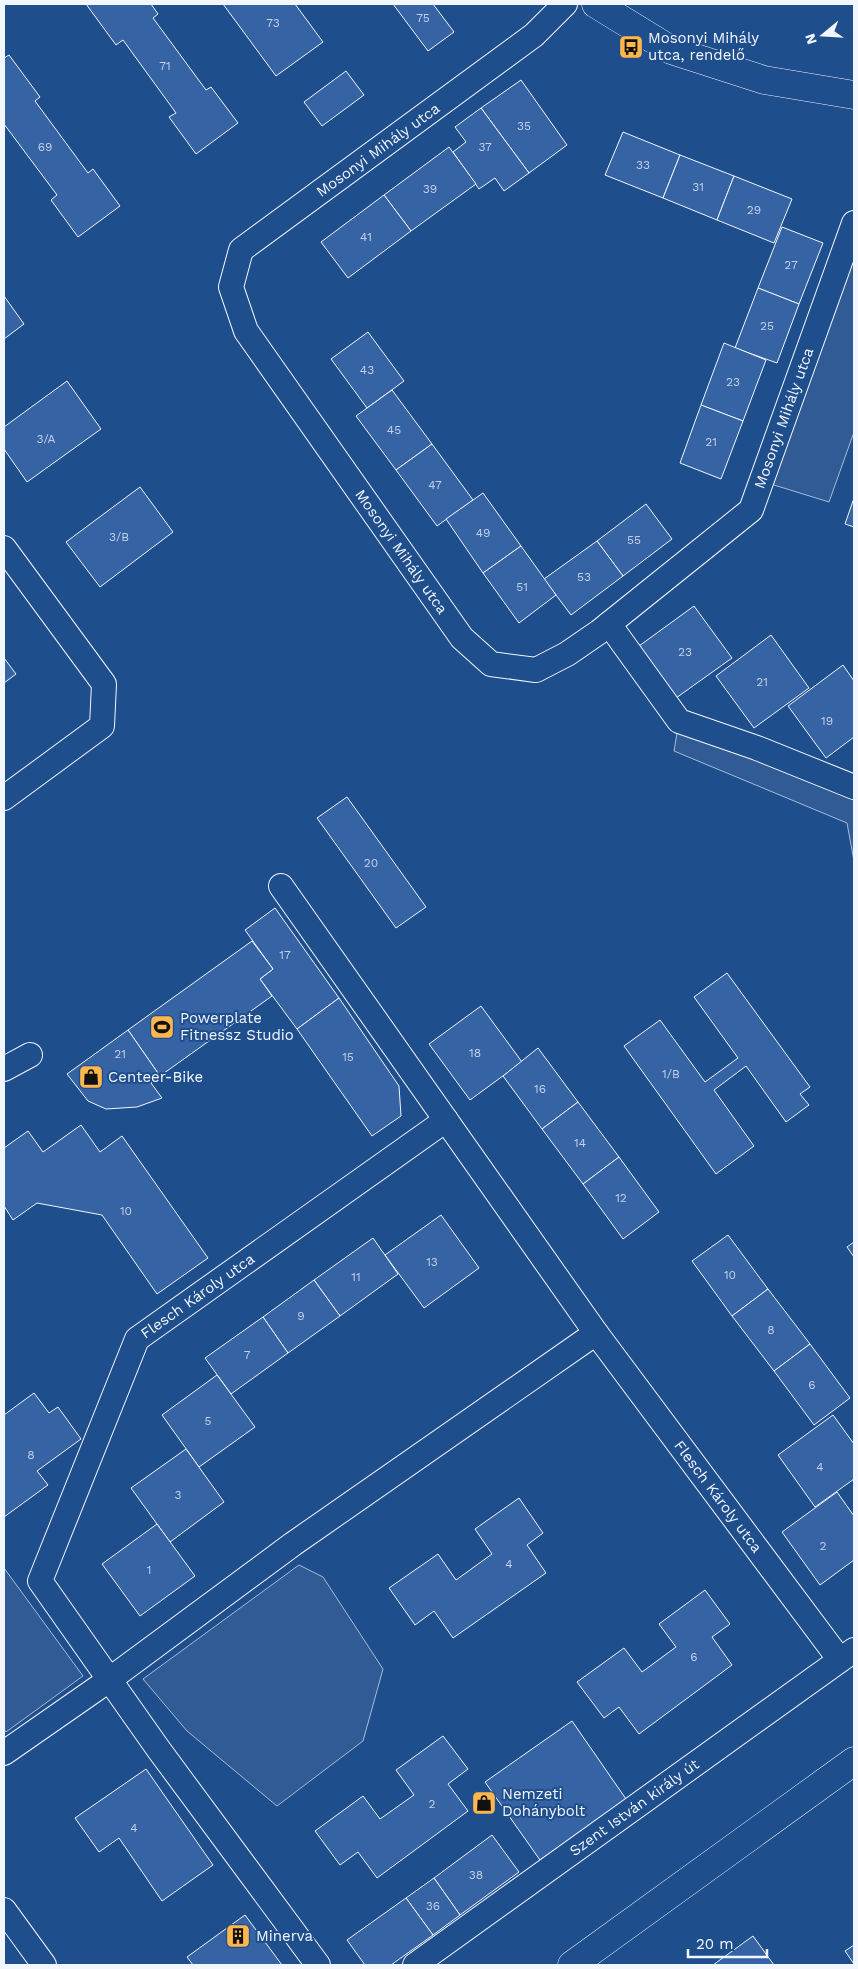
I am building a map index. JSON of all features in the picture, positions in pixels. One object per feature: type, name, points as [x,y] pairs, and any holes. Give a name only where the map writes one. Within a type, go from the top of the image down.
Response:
[{"type":"main road","points":[[596,4],[671,50],[764,80],[854,95]]},
{"type":"main road","points":[[572,1965],[854,1761]]},
{"type":"street","name":"Mosonyi Mihály utca","points":[[565,4],[534,35],[241,250],[231,287],[246,331],[462,638],[491,664],[536,670],[567,654],[609,624],[751,510],[854,224]]},
{"type":"street","points":[[4,548],[104,684],[102,726],[4,798]]},
{"type":"street","points":[[609,624],[679,721],[757,748],[854,787]]},
{"type":"street","name":"Flesch Károly utca","points":[[281,886],[596,1333],[847,1655]]},
{"type":"street","points":[[4,1069],[30,1055]]},
{"type":"street","name":"Flesch Károly utca","points":[[109,1680],[40,1581],[137,1339],[446,1120]]},
{"type":"street","points":[[4,1753],[109,1680],[293,1544],[596,1333]]},
{"type":"street","name":"Szent István király út","points":[[415,1965],[847,1655]]},
{"type":"street","points":[[109,1680],[318,1965]]},
{"type":"street","points":[[4,1910],[44,1965]]},
{"type":"shaded area","points":[[854,256],[854,432],[829,502],[761,481]]},
{"type":"shaded area","points":[[679,721],[854,787],[854,861],[847,823],[674,751]]},
{"type":"shaded area","points":[[299,1565],[323,1577],[383,1669],[363,1741],[277,1806],[187,1731],[143,1679]]},
{"type":"shaded area","points":[[4,1568],[83,1676],[6,1732],[4,1729]]},
{"type":"building","points":[[86,4],[151,4],[158,14],[153,18],[206,90],[211,87],[238,123],[196,154],[169,117],[176,113],[123,40],[116,45]]},
{"type":"building","points":[[223,4],[295,4],[323,42],[276,76]]},
{"type":"building","points":[[393,4],[433,4],[454,32],[428,51]]},
{"type":"building","points":[[9,55],[40,97],[35,101],[88,173],[93,169],[120,206],[78,237],[51,200],[57,195],[4,124],[4,58]]},
{"type":"building","points":[[346,71],[364,95],[322,126],[304,102]]},
{"type":"building","points":[[521,80],[567,145],[529,173],[481,108]]},
{"type":"building","points":[[481,108],[529,173],[504,191],[495,178],[479,189],[453,152],[466,142],[455,127]]},
{"type":"building","points":[[623,132],[680,155],[663,198],[605,175]]},
{"type":"building","points":[[449,147],[476,184],[411,231],[384,195]]},
{"type":"building","points":[[680,155],[734,176],[717,220],[663,198]]},
{"type":"building","points":[[734,176],[792,199],[774,243],[717,220]]},
{"type":"building","points":[[384,195],[411,231],[348,278],[321,242]]},
{"type":"building","points":[[782,227],[823,243],[799,304],[758,288]]},
{"type":"building","points":[[758,288],[799,304],[777,363],[735,348]]},
{"type":"building","points":[[4,296],[24,324],[4,339]]},
{"type":"building","points":[[368,332],[404,381],[367,408],[331,359]]},
{"type":"building","points":[[724,343],[766,360],[743,421],[701,405]]},
{"type":"building","points":[[67,381],[101,429],[27,482],[4,449],[4,427]]},
{"type":"building","points":[[392,390],[432,444],[396,470],[356,416]]},
{"type":"building","points":[[701,405],[743,421],[721,479],[680,463]]},
{"type":"building","points":[[432,444],[473,500],[437,526],[396,470]]},
{"type":"building","points":[[140,487],[173,532],[100,587],[66,542]]},
{"type":"building","points":[[483,493],[521,546],[483,573],[446,519]]},
{"type":"building","points":[[854,498],[854,527],[845,524]]},
{"type":"building","points":[[646,504],[672,539],[623,576],[597,541]]},
{"type":"building","points":[[597,541],[623,576],[571,615],[544,579]]},
{"type":"building","points":[[521,546],[556,595],[519,623],[483,573]]},
{"type":"building","points":[[694,606],[732,658],[676,698],[639,646]]},
{"type":"building","points":[[771,635],[809,688],[754,728],[716,676]]},
{"type":"building","points":[[4,658],[16,674],[4,683]]},
{"type":"building","points":[[843,665],[854,681],[854,737],[826,758],[788,706]]},
{"type":"building","points":[[347,797],[426,907],[396,928],[317,818]]},
{"type":"building","points":[[275,908],[339,998],[297,1029],[260,979],[273,969],[245,930]]},
{"type":"building","points":[[252,941],[273,969],[260,979],[272,996],[160,1076],[128,1030]]},
{"type":"building","points":[[727,973],[810,1087],[800,1094],[809,1105],[786,1122],[746,1066],[714,1090],[754,1146],[716,1174],[624,1046],[660,1020],[705,1082],[738,1058],[694,997]]},
{"type":"building","points":[[339,998],[399,1086],[401,1116],[372,1136],[297,1029]]},
{"type":"building","points":[[481,1006],[522,1062],[470,1100],[429,1044]]},
{"type":"building","points":[[128,1030],[160,1076],[151,1083],[162,1098],[137,1107],[106,1109],[88,1101],[67,1074]]},
{"type":"building","points":[[538,1048],[578,1102],[542,1129],[503,1076]]},
{"type":"building","points":[[578,1102],[619,1157],[583,1184],[542,1129]]},
{"type":"building","points":[[81,1125],[100,1152],[122,1136],[208,1258],[157,1294],[102,1215],[37,1203],[13,1220],[4,1206],[4,1148],[28,1131],[43,1152]]},
{"type":"building","points":[[619,1157],[659,1212],[623,1239],[583,1184]]},
{"type":"building","points":[[441,1215],[479,1268],[424,1308],[385,1255]]},
{"type":"building","points":[[728,1235],[768,1289],[732,1316],[692,1261]]},
{"type":"building","points":[[373,1238],[398,1274],[340,1316],[314,1280]]},
{"type":"building","points":[[854,1242],[854,1257],[847,1247]]},
{"type":"building","points":[[314,1280],[340,1316],[288,1353],[263,1317]]},
{"type":"building","points":[[768,1289],[810,1344],[774,1371],[732,1316]]},
{"type":"building","points":[[263,1317],[288,1353],[231,1394],[205,1358]]},
{"type":"building","points":[[810,1344],[850,1398],[814,1425],[774,1371]]},
{"type":"building","points":[[217,1375],[255,1427],[199,1467],[162,1415]]},
{"type":"building","points":[[34,1393],[49,1413],[58,1407],[81,1439],[37,1471],[48,1485],[4,1517],[4,1415]]},
{"type":"building","points":[[833,1415],[854,1444],[854,1479],[815,1507],[778,1455]]},
{"type":"building","points":[[186,1449],[224,1502],[170,1542],[131,1488]]},
{"type":"building","points":[[837,1492],[854,1516],[854,1560],[820,1585],[782,1532]]},
{"type":"building","points":[[519,1498],[543,1533],[527,1545],[546,1573],[453,1638],[434,1611],[415,1625],[389,1588],[438,1554],[456,1580],[492,1554],[475,1529]]},
{"type":"building","points":[[157,1524],[195,1576],[140,1616],[102,1564]]},
{"type":"building","points":[[705,1590],[730,1624],[712,1637],[732,1665],[639,1734],[619,1707],[604,1718],[577,1682],[624,1648],[642,1672],[676,1647],[659,1624]]},
{"type":"building","points":[[572,1721],[626,1799],[540,1860],[485,1782]]},
{"type":"building","points":[[443,1736],[468,1769],[448,1784],[468,1811],[377,1878],[358,1852],[340,1865],[315,1831],[363,1796],[380,1819],[414,1795],[396,1770]]},
{"type":"building","points":[[146,1769],[213,1865],[162,1901],[119,1838],[99,1852],[75,1818]]},
{"type":"building","points":[[492,1835],[519,1872],[460,1915],[434,1878]]},
{"type":"building","points":[[434,1878],[460,1915],[433,1935],[406,1898]]},
{"type":"building","points":[[406,1898],[433,1935],[391,1965],[365,1965],[347,1940]]},
{"type":"building","name":"Minerva","points":[[245,1915],[282,1965],[193,1965],[187,1957]]},
{"type":"building","points":[[753,1936],[774,1965],[713,1965]]},
{"type":"building","points":[[854,1945],[854,1964],[845,1951]]},
{"type":"place","name":"Mosonyi Mihály utca, rendelő","points":[[631,47]]},
{"type":"place","name":"Powerplate Fitnessz Studio","points":[[162,1027]]},
{"type":"place","name":"Centeer-Bike","points":[[91,1077]]},
{"type":"place","name":"Nemzeti Dohánybolt","points":[[484,1803]]},
{"type":"place","name":"Minerva","points":[[238,1936]]}]
